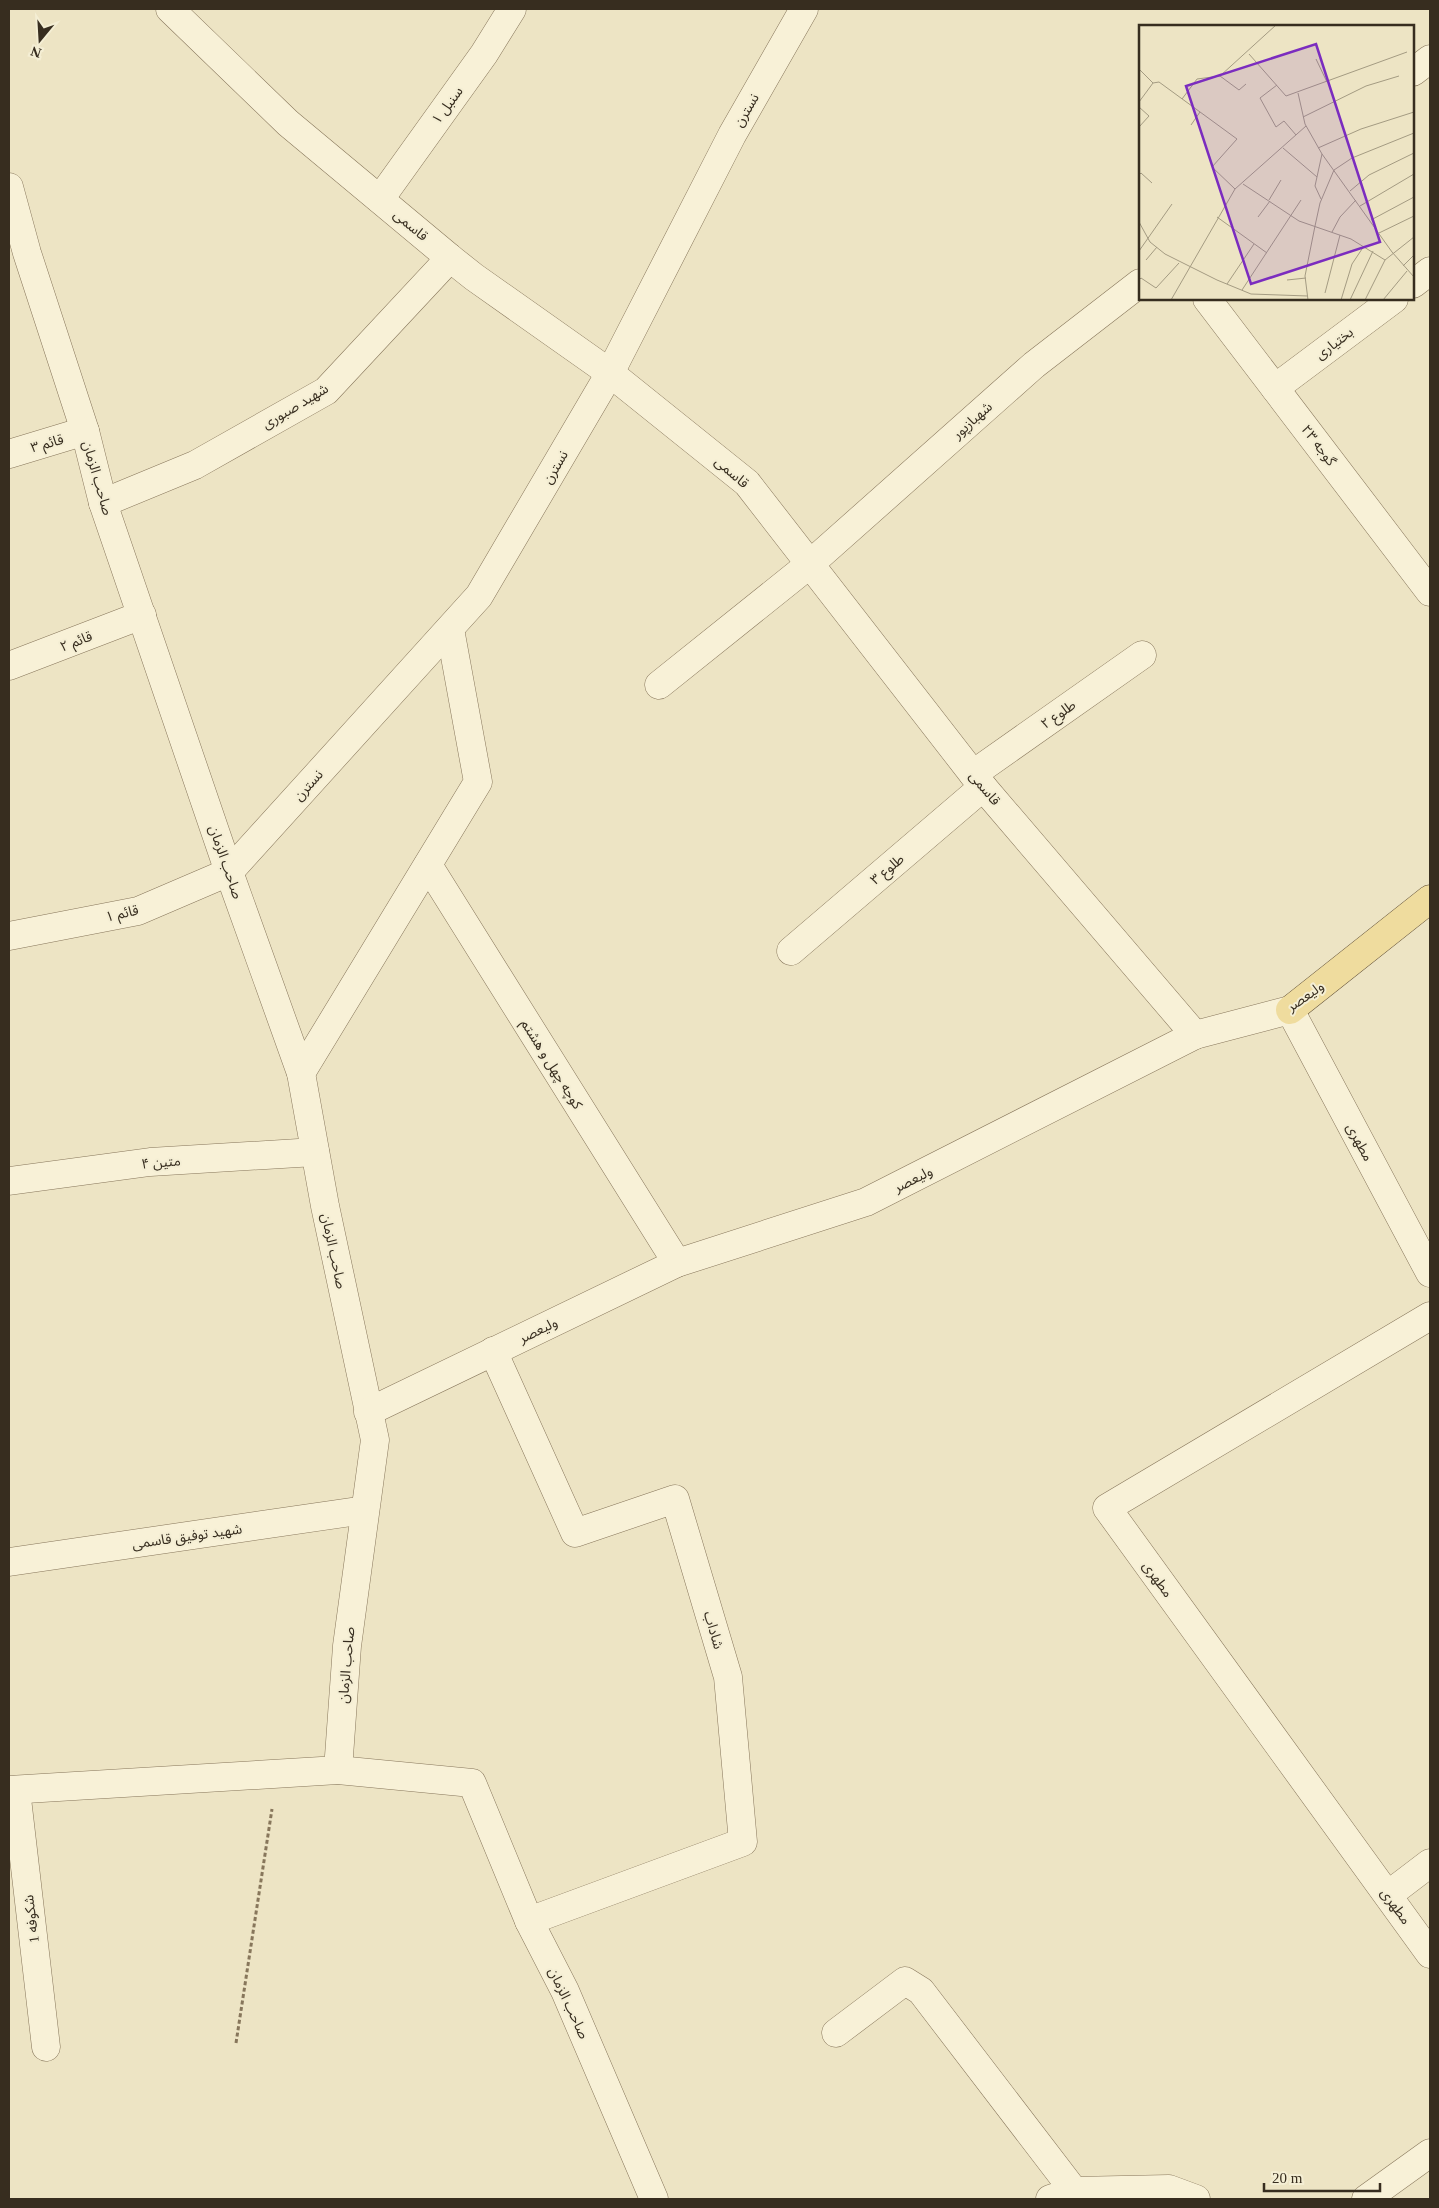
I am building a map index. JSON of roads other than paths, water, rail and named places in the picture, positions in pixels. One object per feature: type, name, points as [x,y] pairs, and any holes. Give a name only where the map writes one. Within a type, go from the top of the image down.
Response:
[{"type":"main road","name":"ولیعصر","points":[[1290,1010],[1430,898]]},
{"type":"street","name":"سنبل ۱","points":[[380,199],[484,54],[512,9]]},
{"type":"street","name":"نسترن","points":[[229,872],[479,596],[610,373],[732,135],[804,9]]},
{"type":"street","name":"قاسمی","points":[[176,11],[288,123],[450,258],[610,373],[747,483],[978,780],[1195,1035]]},
{"type":"street","points":[[1414,71],[1430,58]]},
{"type":"street","name":"صاحب الزمان","points":[[9,187],[18,255],[85,432],[103,503],[229,872],[301,1073],[315,1152],[375,1440],[347,1646],[338,1770],[472,1783],[529,1921],[565,1991],[654,2199]]},
{"type":"street","name":"شهید صبوری","points":[[103,503],[195,465],[326,391],[450,258]]},
{"type":"street","points":[[1414,283],[1430,271]]},
{"type":"street","name":"شهبازپور","points":[[659,685],[810,564],[1034,365],[1139,284]]},
{"type":"street","name":"گوجه ۲۳","points":[[1208,300],[1430,592]]},
{"type":"street","name":"بختیاری","points":[[1275,388],[1393,300]]},
{"type":"street","name":"قائم ۳","points":[[9,454],[85,432]]},
{"type":"street","name":"قائم ۲","points":[[9,666],[142,615]]},
{"type":"street","points":[[301,1073],[478,782],[450,629]]},
{"type":"street","name":"طلوع ۲","points":[[978,780],[1142,655]]},
{"type":"street","name":"طلوع ۳","points":[[791,951],[978,780]]},
{"type":"street","name":"کوچه چهل و هشتم","points":[[428,865],[677,1263]]},
{"type":"street","name":"قائم ۱","points":[[9,936],[138,911],[229,872]]},
{"type":"street","name":"ولیعصر","points":[[368,1412],[677,1263],[866,1202],[1195,1035],[1290,1010]]},
{"type":"street","name":"مطهری","points":[[1290,1010],[1430,1273]]},
{"type":"street","name":"متین ۴","points":[[9,1180],[150,1162],[315,1152]]},
{"type":"street","name":"مطهری","points":[[1430,1316],[1107,1508],[1430,1954]]},
{"type":"street","name":"شاداب","points":[[493,1351],[575,1533],[675,1499],[728,1677],[743,1842],[529,1921]]},
{"type":"street","name":"شهید توفیق قاسمی","points":[[9,1562],[365,1510]]},
{"type":"street","points":[[13,1790],[338,1770]]},
{"type":"street","name":"شکوفه 1","points":[[13,1790],[46,2047]]},
{"type":"street","points":[[1388,1895],[1430,1863]]},
{"type":"street","points":[[836,2033],[905,1981],[920,1991],[1062,2195],[1169,2189],[1196,2199]]},
{"type":"street","points":[[1366,2199],[1430,2153]]}]
